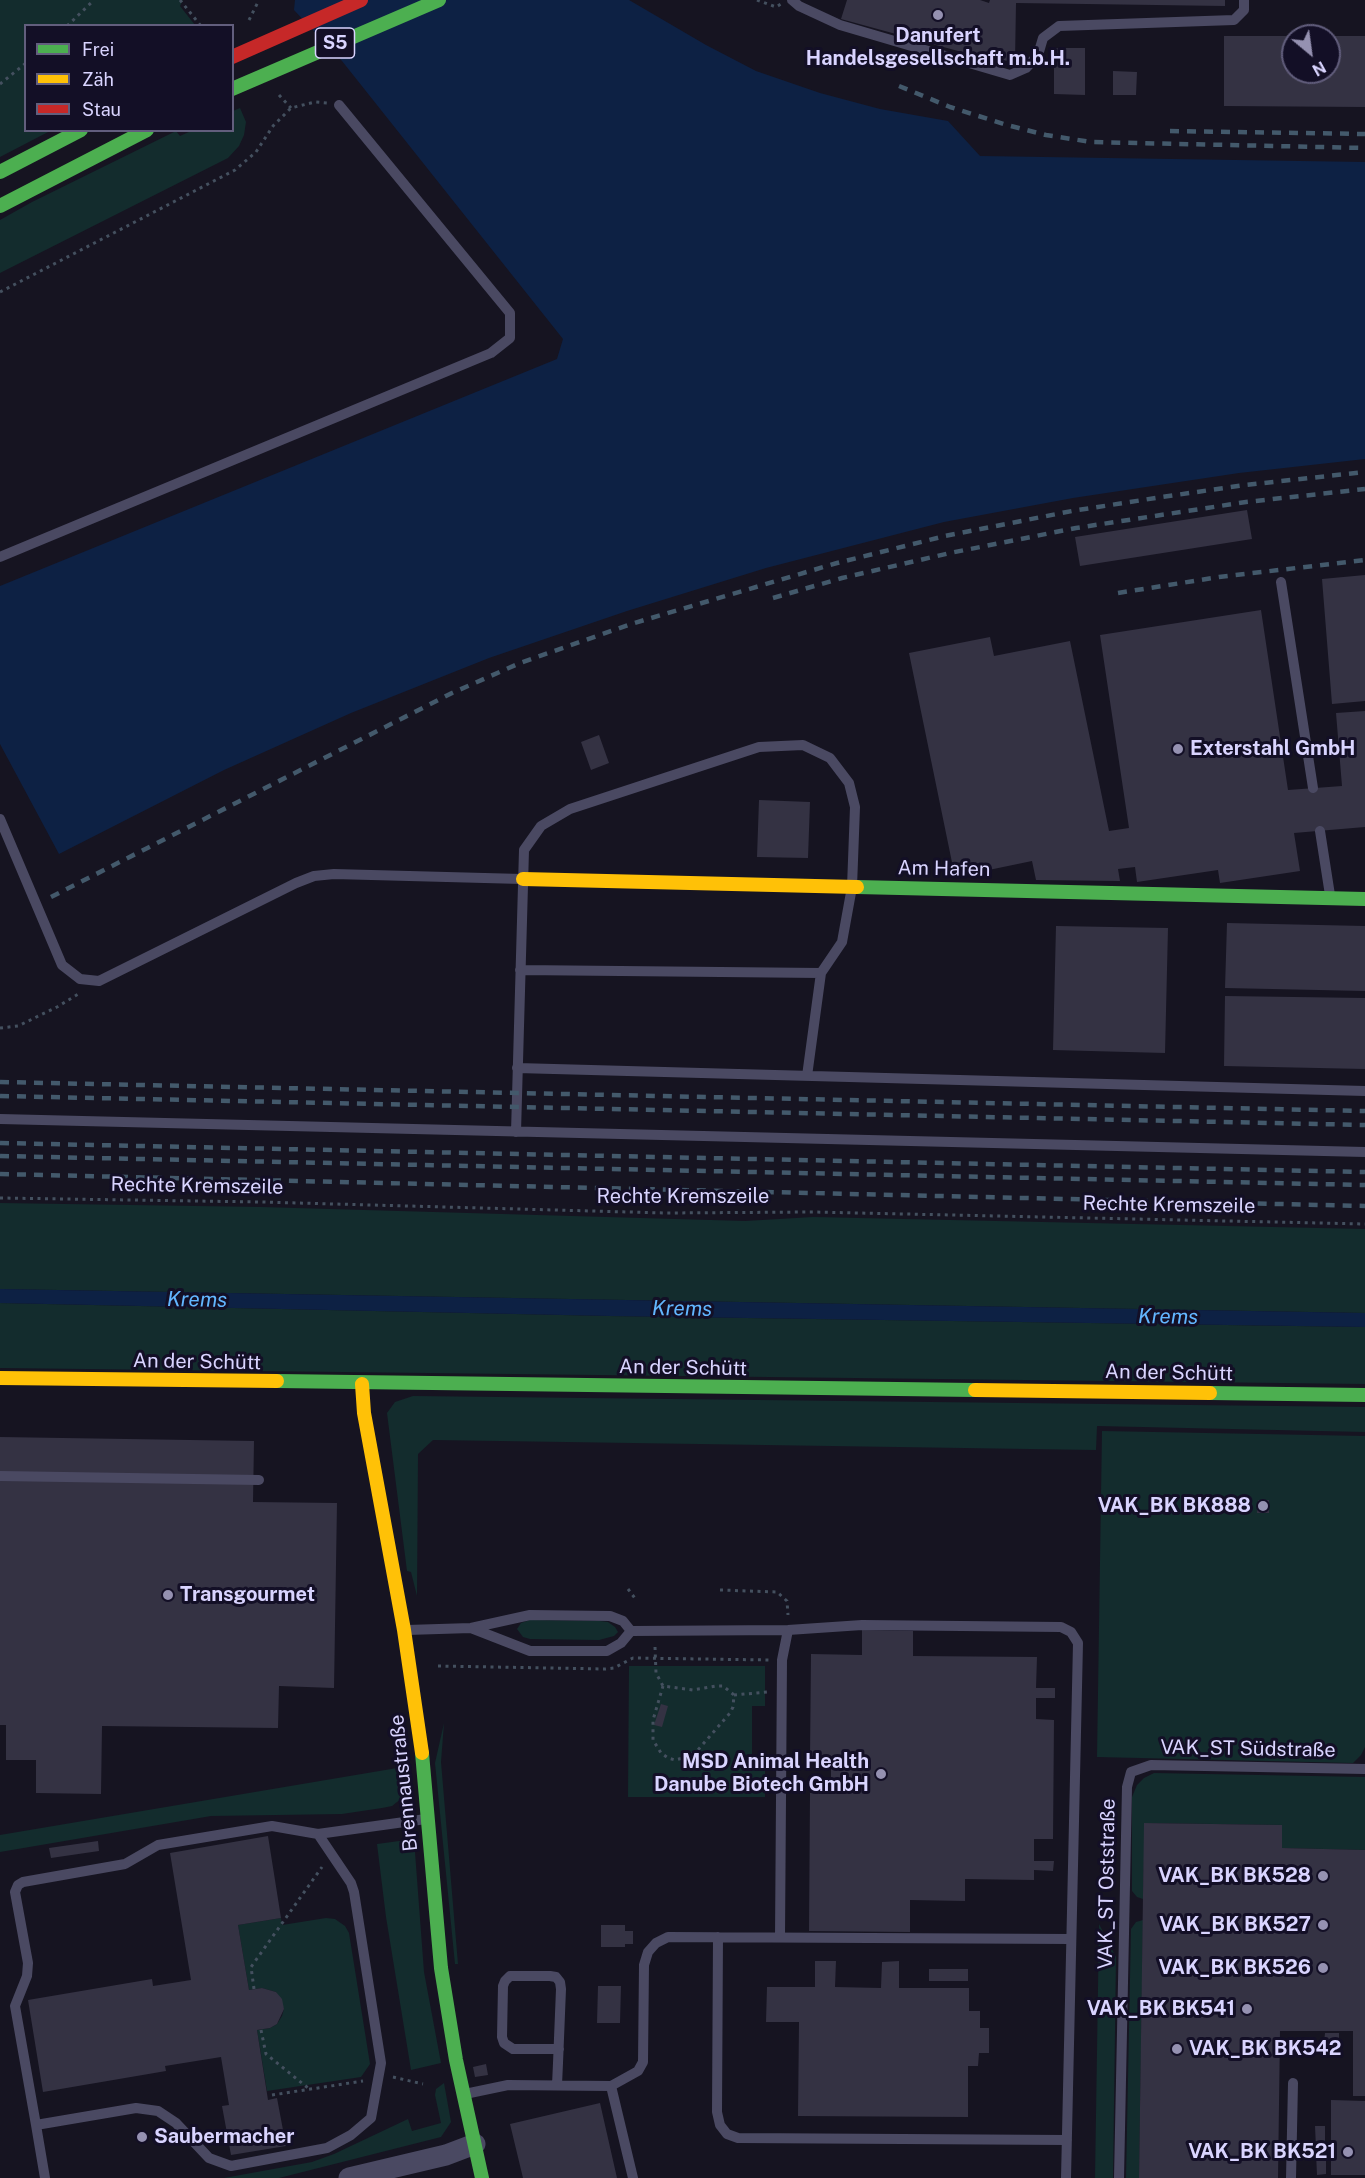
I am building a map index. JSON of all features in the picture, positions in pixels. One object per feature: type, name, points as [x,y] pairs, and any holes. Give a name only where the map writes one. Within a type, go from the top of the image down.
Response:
[{"type":"main road","name":"S5","points":[[234,56],[361,0]]},
{"type":"main road","name":"S5","points":[[234,88],[439,0]]},
{"type":"main road","points":[[0,172],[77,132]]},
{"type":"main road","points":[[0,206],[143,132]]},
{"type":"main road","name":"Am Hafen","points":[[523,879],[1365,899]]},
{"type":"main road","name":"An der Schütt","points":[[0,1378],[1365,1395]]},
{"type":"main road","name":"Brennaustraße","points":[[362,1384],[364,1413],[404,1630],[424,1766],[441,1968],[456,2060],[482,2178]]},
{"type":"street","points":[[351,2178],[446,2155],[475,2144]]},
{"type":"lane","points":[[792,0],[799,6],[840,25],[1010,75],[1026,68],[1038,56],[1043,38],[1059,26],[1233,20],[1244,10],[1244,0]]},
{"type":"lane","points":[[0,557],[491,353],[510,338],[510,313],[339,105]]},
{"type":"lane","points":[[1281,582],[1313,788]]},
{"type":"lane","points":[[516,1132],[524,850],[541,826],[570,810],[759,747],[803,745],[830,758],[849,783],[855,807],[852,887],[842,942],[821,973],[807,1076]]},
{"type":"lane","points":[[0,819],[62,965],[80,979],[99,981],[296,882],[314,876],[334,874],[523,879]]},
{"type":"lane","points":[[1320,831],[1331,898]]},
{"type":"lane","points":[[520,970],[821,973]]},
{"type":"lane","points":[[518,1068],[1365,1091]]},
{"type":"lane","points":[[0,1119],[1365,1152]]},
{"type":"lane","points":[[0,1476],[259,1480]]},
{"type":"lane","points":[[404,1630],[471,1628],[530,1615],[610,1616],[623,1622],[631,1631],[788,1630],[862,1624],[1061,1627],[1071,1632],[1078,1643],[1066,2178]]},
{"type":"lane","points":[[471,1628],[530,1651],[607,1651],[621,1643],[631,1631]]},
{"type":"lane","points":[[780,1937],[782,1660],[788,1630]]},
{"type":"lane","name":"VAK_ST Südstraße","points":[[1131,1772],[1151,1765],[1365,1769]]},
{"type":"lane","name":"VAK_ST Oststraße","points":[[1119,2178],[1127,1787],[1131,1772]]},
{"type":"lane","points":[[45,2178],[15,2006],[27,1976],[28,1963],[15,1892],[18,1885],[23,1882],[125,1864],[158,1845],[272,1826],[318,1834],[428,1819]]},
{"type":"lane","points":[[36,2125],[136,2108],[158,2111],[176,2123],[209,2158],[231,2166],[327,2148],[351,2135],[371,2118],[381,2063],[354,1892],[351,1883],[318,1834]]},
{"type":"lane","points":[[464,2094],[508,2085],[611,2086],[638,2071],[643,2062],[644,1965],[648,1952],[656,1943],[668,1937],[1071,1939]]},
{"type":"lane","points":[[718,1937],[717,2112],[720,2125],[727,2134],[738,2138],[1067,2140]]},
{"type":"lane","points":[[557,2085],[559,2049],[560,1982],[556,1977],[550,1976],[510,1976],[503,1986],[502,2037],[504,2043],[513,2049],[559,2049]]},
{"type":"lane","points":[[1291,2178],[1293,2083]]},
{"type":"lane","points":[[611,2086],[633,2178]]},
{"type":"path","points":[[69,24],[93,0]]},
{"type":"path","points":[[180,0],[199,24]]},
{"type":"path","points":[[757,0],[776,7],[787,0]]},
{"type":"path","points":[[0,84],[24,65]]},
{"type":"path","points":[[0,292],[235,170],[256,152],[273,126],[291,108],[315,102],[339,105]]},
{"type":"path","points":[[0,1028],[18,1026],[57,1007],[99,981]]},
{"type":"path","name":"Rechte Kremszeile","points":[[0,1198],[261,1202],[665,1213],[813,1212],[1365,1224]]},
{"type":"path","points":[[628,1589],[637,1600]]},
{"type":"path","points":[[720,1590],[777,1592],[787,1601],[788,1630]]},
{"type":"path","points":[[655,1647],[656,1673],[663,1686],[653,1720],[653,1740],[661,1753],[675,1760],[697,1751],[730,1713],[734,1695]]},
{"type":"path","points":[[438,1666],[443,1666]]},
{"type":"path","points":[[663,1686],[693,1690],[723,1686],[734,1695],[782,1691]]},
{"type":"path","points":[[254,1989],[251,1967],[332,1854]]},
{"type":"path","points":[[261,2030],[266,2054],[309,2089]]},
{"type":"path","points":[[272,2095],[379,2078],[397,2077],[423,2084]]},
{"type":"green space","points":[[0,0],[183,0],[180,6],[194,24],[24,24],[24,132],[48,132],[0,157]]},
{"type":"green space","points":[[240,108],[246,122],[239,146],[228,158],[0,273],[0,220],[174,132],[180,136],[189,132],[234,132],[234,111]]},
{"type":"green space","points":[[0,1203],[261,1207],[745,1221],[813,1217],[1365,1229],[1365,1313],[0,1289]]},
{"type":"green space","points":[[0,1303],[610,1316],[1365,1327],[1365,1384],[0,1368]]},
{"type":"green space","points":[[413,1396],[1365,1407],[1365,1432],[1097,1426],[1096,1450],[433,1440],[418,1454],[417,1596],[411,1572],[407,1571],[387,1413],[395,1402]]},
{"type":"green space","points":[[1102,1431],[1365,1436],[1365,1747],[1353,1763],[1097,1757]]},
{"type":"green space","points":[[530,1620],[608,1622],[618,1632],[614,1636],[599,1640],[530,1639],[523,1637],[517,1629],[521,1623]]},
{"type":"green space","points":[[629,1666],[765,1666],[765,1706],[752,1706],[752,1763],[765,1764],[765,1797],[628,1797]]},
{"type":"green space","points":[[444,1723],[441,1762],[458,1964],[455,1964],[435,1763]]},
{"type":"green space","points":[[409,1766],[410,1786],[407,1794],[392,1806],[342,1814],[211,1816],[0,1852],[0,1835]]},
{"type":"green space","points":[[1154,1773],[1365,1777],[1365,1850],[1282,1848],[1282,1825],[1145,1823],[1143,1899],[1137,1897],[1132,1891],[1132,1797],[1137,1785]]},
{"type":"green space","points":[[414,1839],[424,1972],[441,2063],[411,2070],[386,1917],[377,1844]]},
{"type":"green space","points":[[281,1918],[282,1925],[326,1918],[335,1919],[345,1926],[349,1933],[370,2064],[361,2077],[267,2091],[257,2030],[270,2028],[277,2024],[284,2009],[276,1992],[262,1988],[249,1990],[238,1925]]},
{"type":"green space","points":[[1143,1920],[1139,2178],[1126,2178],[1131,1929],[1136,1922]]},
{"type":"green space","points":[[1099,1924],[1116,1957],[1113,2178],[1095,2178]]},
{"type":"green space","points":[[444,2083],[451,2122],[441,2137],[279,2178],[224,2178],[312,2162],[408,2119],[412,2131],[441,2123],[435,2095],[436,2089]]},
{"type":"water","points":[[295,0],[629,0],[756,71],[820,93],[880,109],[948,121],[980,156],[1365,162],[1365,459],[1239,473],[1073,498],[944,522],[766,568],[627,611],[489,658],[351,713],[224,770],[59,854],[0,744],[0,586],[557,359],[563,339],[342,61],[294,10]]},
{"type":"water","name":"Krems","points":[[0,1289],[1365,1313],[1365,1327],[610,1316],[0,1303]]},
{"type":"building","points":[[847,0],[980,0],[989,3],[990,0],[1225,0],[1225,6],[1016,3],[1015,61],[991,60],[841,19]]},
{"type":"building","points":[[1224,36],[1281,36],[1281,84],[1341,84],[1341,36],[1365,36],[1365,107],[1224,106]]},
{"type":"building","points":[[1054,48],[1085,48],[1085,95],[1054,94]]},
{"type":"building","points":[[1113,71],[1137,72],[1136,95],[1113,95]]},
{"type":"building","points":[[1247,510],[1252,539],[1080,566],[1075,537]]},
{"type":"building","points":[[1365,575],[1365,701],[1332,704],[1322,579]]},
{"type":"building","points":[[1261,610],[1288,790],[1342,786],[1336,713],[1365,711],[1365,827],[1294,833],[1300,871],[1220,883],[1218,870],[1137,882],[1135,867],[1118,869],[1120,881],[1036,880],[1032,861],[955,877],[909,653],[990,637],[994,656],[1070,641],[1109,831],[1129,828],[1100,635]]},
{"type":"building","points":[[599,735],[609,763],[591,770],[581,742]]},
{"type":"building","points":[[759,800],[810,802],[808,858],[757,857]]},
{"type":"building","points":[[1227,923],[1365,926],[1365,991],[1225,988]]},
{"type":"building","points":[[1056,926],[1168,928],[1165,1053],[1053,1050]]},
{"type":"building","points":[[1225,996],[1365,998],[1365,1069],[1224,1066]]},
{"type":"building","name":"Transgourmet","points":[[0,1437],[254,1441],[253,1502],[337,1503],[334,1688],[279,1686],[278,1728],[102,1726],[101,1794],[36,1793],[36,1760],[6,1760],[6,1725],[0,1725]]},
{"type":"building","name":"VAK_BK BK888","points":[[1258,1500],[1269,1500],[1269,1513],[1257,1513]]},
{"type":"building","points":[[862,1630],[913,1631],[913,1656],[1037,1657],[1036,1688],[1055,1688],[1055,1698],[1036,1698],[1036,1719],[1054,1720],[1053,1839],[1034,1839],[1034,1861],[1054,1861],[1053,1871],[1034,1870],[1034,1880],[965,1879],[965,1901],[910,1900],[910,1932],[809,1931],[810,1793],[831,1794],[831,1757],[810,1757],[811,1654],[862,1655]]},
{"type":"building","points":[[661,1704],[668,1706],[662,1727],[654,1725]]},
{"type":"building","points":[[1144,1823],[1282,1825],[1282,1848],[1365,1850],[1365,2096],[1353,2096],[1353,2031],[1280,2031],[1278,2178],[1139,2178]]},
{"type":"building","points":[[268,1836],[281,1918],[238,1925],[249,1990],[262,1988],[276,1992],[282,1999],[284,2009],[277,2024],[270,2028],[257,2030],[268,2100],[277,2098],[286,2146],[231,2155],[222,2106],[229,2105],[221,2057],[165,2066],[166,2071],[43,2092],[28,2000],[152,1979],[153,1986],[191,1980],[170,1853]]},
{"type":"building","points":[[98,1841],[99,1851],[51,1858],[49,1848]]},
{"type":"building","points":[[601,1925],[625,1925],[625,1931],[633,1931],[633,1944],[625,1944],[625,1947],[601,1947]]},
{"type":"building","points":[[815,1961],[836,1961],[835,1987],[881,1988],[882,1962],[899,1961],[899,1988],[969,1988],[969,2011],[980,2011],[980,2028],[989,2028],[989,2053],[979,2053],[978,2066],[968,2066],[968,2117],[798,2116],[799,2022],[766,2022],[767,1987],[815,1987]]},
{"type":"building","points":[[929,1969],[968,1969],[968,1981],[929,1981]]},
{"type":"building","points":[[598,1986],[621,1986],[620,2023],[597,2023]]},
{"type":"building","points":[[1325,2033],[1339,2033],[1339,2043],[1324,2043]]},
{"type":"building","points":[[486,2064],[488,2075],[475,2077],[473,2067]]},
{"type":"building","name":"VAK_BK BK521","points":[[1331,2100],[1365,2101],[1365,2175],[1331,2175]]},
{"type":"building","points":[[600,2103],[617,2178],[523,2178],[510,2124]]},
{"type":"building","points":[[1315,2126],[1325,2126],[1325,2148],[1316,2148]]},
{"type":"building","points":[[1316,2153],[1326,2153],[1326,2174],[1317,2175]]},
{"type":"railway","points":[[899,86],[950,107],[1007,125],[1046,135],[1091,142],[1365,148]]},
{"type":"railway","points":[[1170,131],[1365,134]]},
{"type":"railway","points":[[51,897],[452,693],[520,663],[631,624],[837,563],[945,536],[1072,511],[1162,497],[1365,472]]},
{"type":"railway","points":[[773,598],[842,578],[950,553],[1076,528],[1246,502],[1365,489]]},
{"type":"railway","points":[[1118,593],[1219,577],[1365,560]]},
{"type":"railway","points":[[0,1082],[1365,1111]]},
{"type":"railway","points":[[0,1096],[1365,1125]]},
{"type":"railway","points":[[0,1143],[1365,1172]]},
{"type":"railway","points":[[0,1156],[1365,1185]]},
{"type":"railway","points":[[0,1174],[1365,1206]]},
{"type":"traffic: fast","points":[[234,88],[439,0]]},
{"type":"traffic: fast","points":[[0,172],[77,132]]},
{"type":"traffic: fast","points":[[0,206],[143,132]]},
{"type":"traffic: fast","points":[[857,887],[1365,899]]},
{"type":"traffic: fast","points":[[277,1381],[975,1390]]},
{"type":"traffic: fast","points":[[1210,1393],[1365,1395]]},
{"type":"traffic: fast","points":[[422,1753],[441,1968],[456,2060],[482,2178]]},
{"type":"traffic: slow","points":[[523,879],[857,887]]},
{"type":"traffic: slow","points":[[0,1378],[277,1381]]},
{"type":"traffic: slow","points":[[362,1384],[364,1413],[404,1630],[422,1753]]},
{"type":"traffic: slow","points":[[975,1390],[1210,1393]]},
{"type":"traffic: jam","points":[[234,56],[361,0]]},
{"type":"place","name":"Danufert Handelsgesellschaft m.b.H.","points":[[938,15]]},
{"type":"place","name":"Exterstahl GmbH","points":[[1178,749]]},
{"type":"place","name":"VAK_BK BK888","points":[[1263,1506]]},
{"type":"place","name":"Transgourmet","points":[[168,1595]]},
{"type":"place","name":"MSD Animal Health Danube Biotech GmbH","points":[[881,1774]]},
{"type":"place","name":"VAK_BK BK528","points":[[1323,1876]]},
{"type":"place","name":"VAK_BK BK527","points":[[1323,1925]]},
{"type":"place","name":"VAK_BK BK526","points":[[1323,1968]]},
{"type":"place","name":"VAK_BK BK541","points":[[1247,2009]]},
{"type":"place","name":"VAK_BK BK542","points":[[1177,2049]]},
{"type":"place","name":"Saubermacher","points":[[142,2137]]},
{"type":"place","name":"VAK_BK BK521","points":[[1348,2152]]}]
